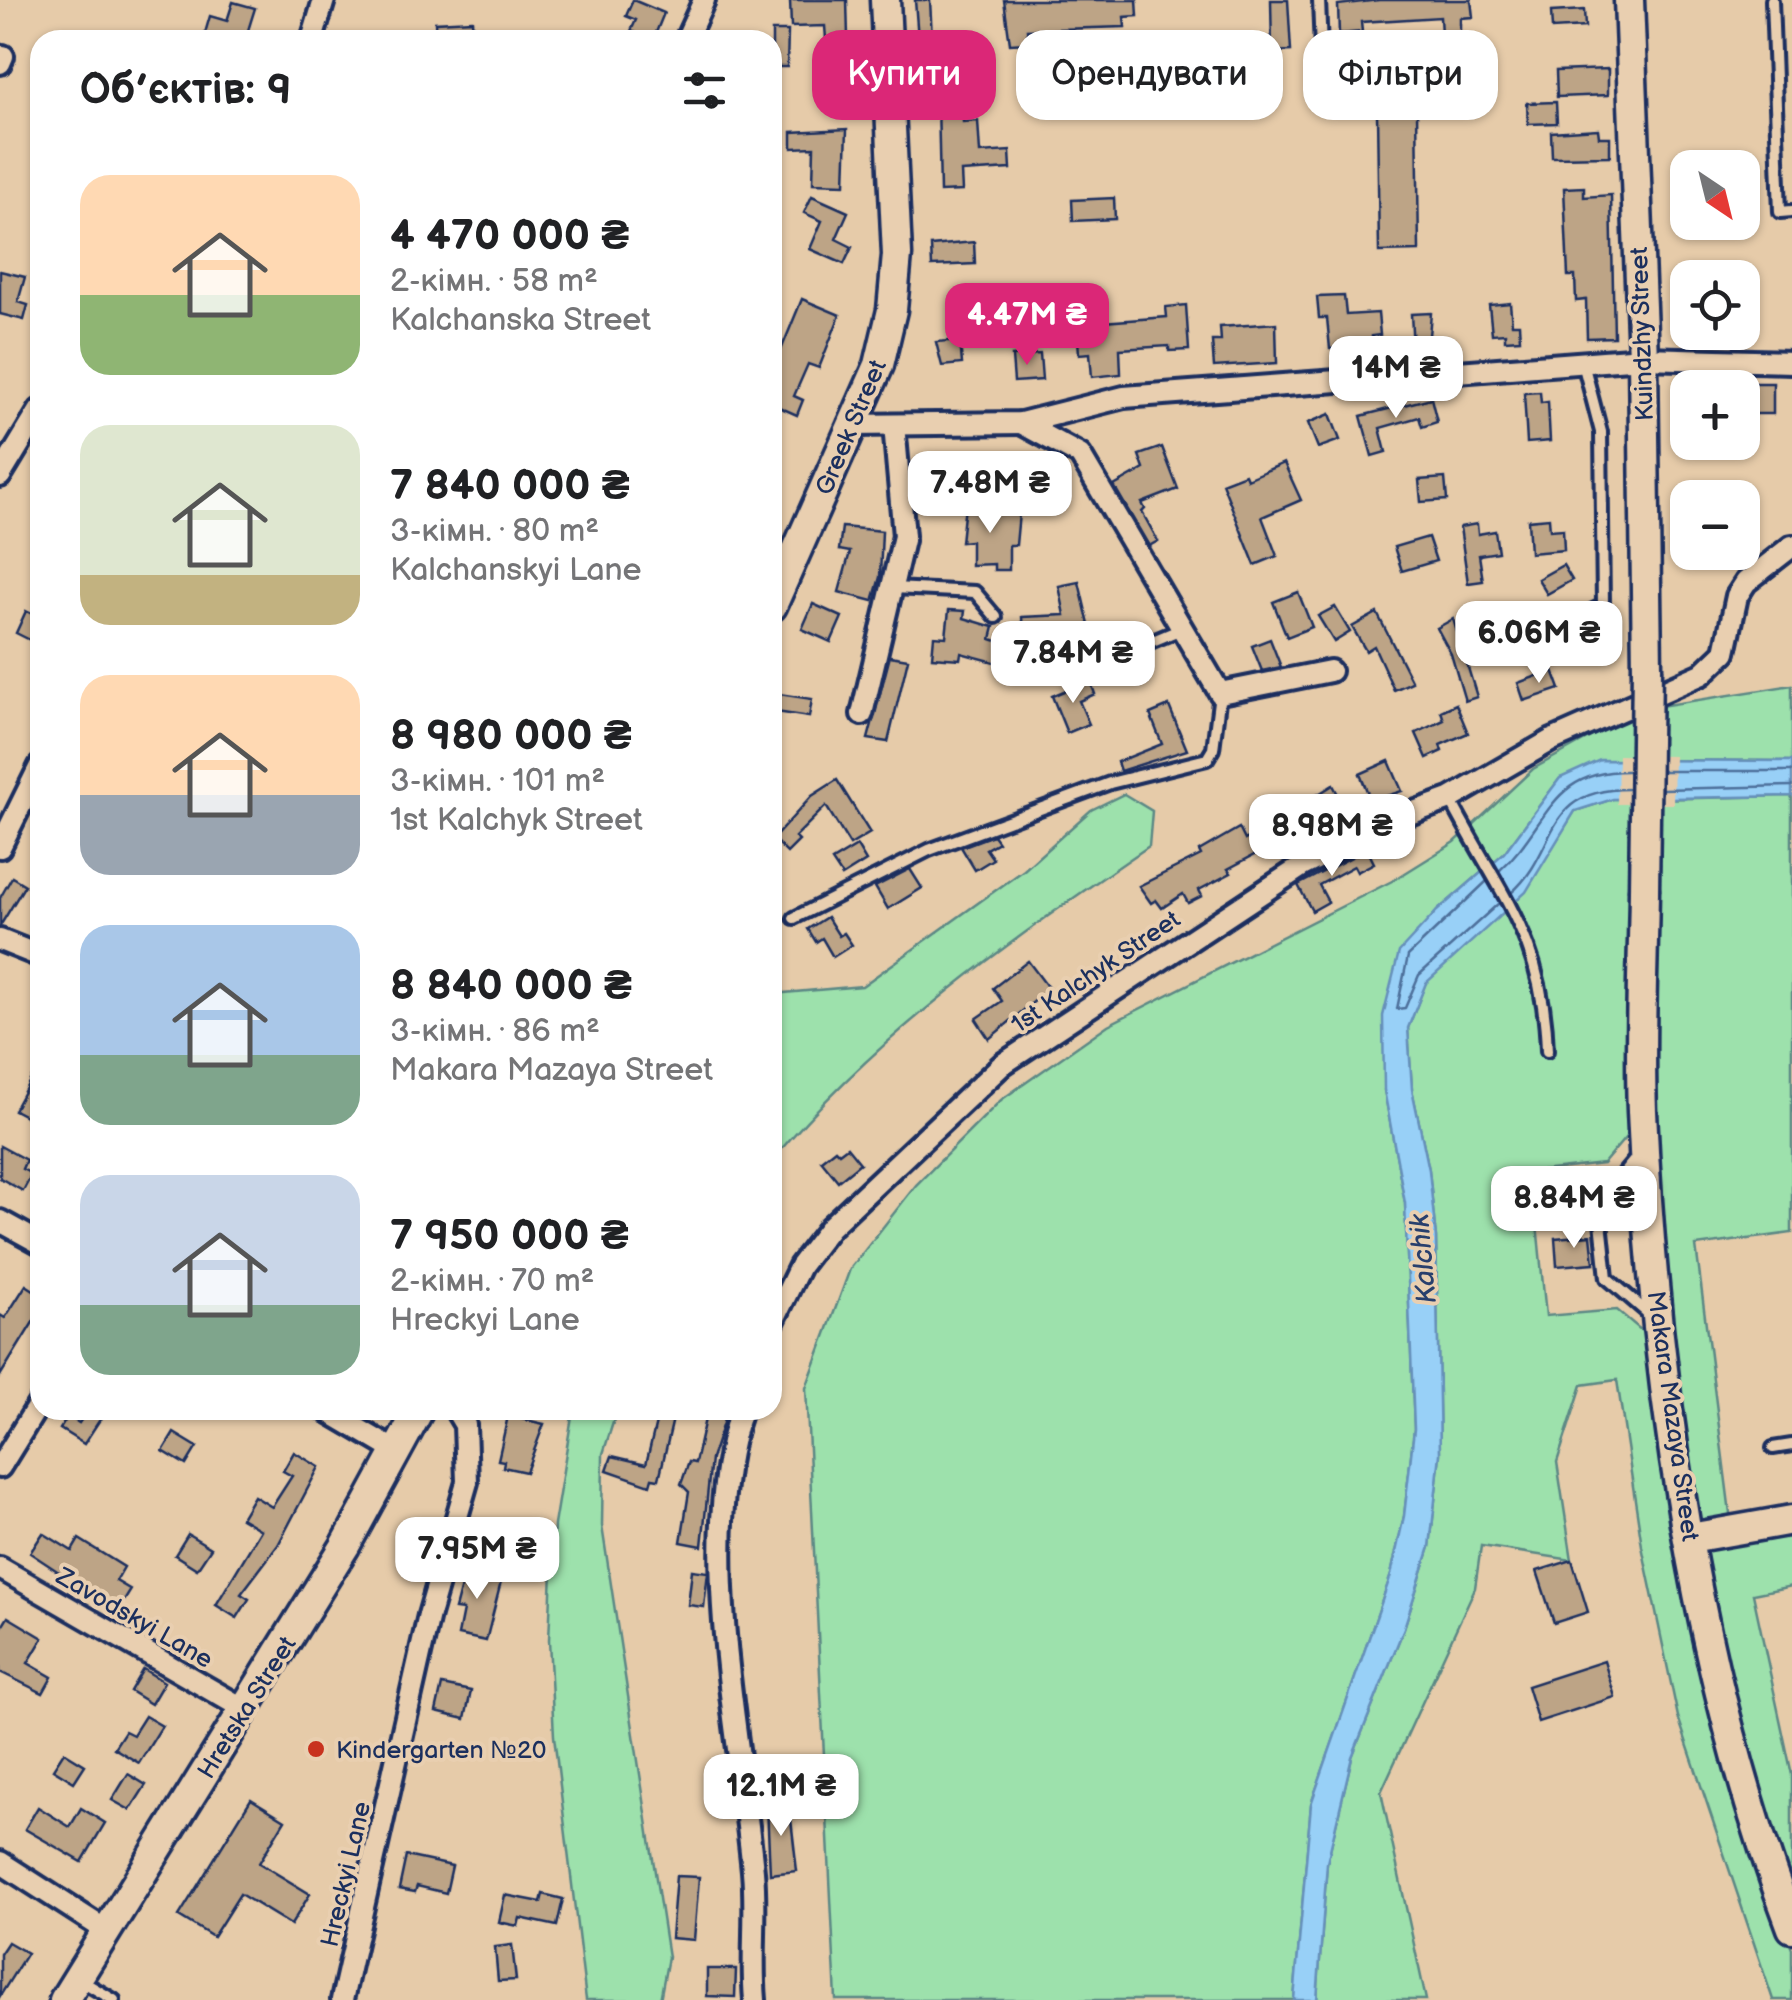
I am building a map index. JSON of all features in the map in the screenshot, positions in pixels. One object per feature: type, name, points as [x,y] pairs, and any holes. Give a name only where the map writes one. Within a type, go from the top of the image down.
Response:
[{"type":"main road","name":"Greek Street","points":[[782,583],[879,365],[892,310],[897,254],[885,0]]},
{"type":"main road","name":"Kuindzhy Street","points":[[1629,0],[1644,358],[1644,892]]},
{"type":"main road","name":"Makara Mazaya Street","points":[[1644,892],[1644,1147],[1659,1323],[1690,1538],[1745,1780],[1792,1928]]},
{"type":"main road","name":"Hretska Street","points":[[71,1989],[399,1453],[414,1420]]},
{"type":"main road","points":[[1690,1538],[1792,1520]]},
{"type":"street","points":[[315,30],[324,0]]},
{"type":"street","points":[[690,30],[704,0]]},
{"type":"street","points":[[852,425],[1021,423],[1124,397],[1644,358],[1792,362]]},
{"type":"street","points":[[1021,423],[1080,456],[1220,693],[1330,671]]},
{"type":"street","points":[[862,714],[904,520],[894,425]]},
{"type":"street","points":[[0,476],[30,426]]},
{"type":"street","name":"1st Kalchyk Street","points":[[782,1303],[800,1266],[830,1227],[1003,1064],[1304,865],[1395,820],[1450,799],[1552,740],[1702,674],[1724,652],[1737,596],[1746,582],[1792,546]]},
{"type":"street","points":[[0,847],[7,819],[30,782]]},
{"type":"street","points":[[0,940],[30,952]]},
{"type":"street","points":[[0,1221],[30,1238]]},
{"type":"street","points":[[0,1467],[30,1418]]},
{"type":"street","points":[[343,1420],[399,1453]]},
{"type":"street","name":"Hreckyi Lane","points":[[342,2000],[429,1615],[466,1482],[462,1420]]},
{"type":"street","points":[[739,1420],[726,1483],[721,1605],[756,1904],[755,2000]]},
{"type":"street","name":"Zavodskyi Lane","points":[[0,1568],[244,1709]]},
{"type":"street","points":[[0,1862],[107,1931]]},
{"type":"lane","points":[[1320,0],[1321,30]]},
{"type":"lane","points":[[1772,0],[1780,212],[1792,211]]},
{"type":"lane","points":[[1498,636],[1561,627],[1603,605],[1601,432],[1583,363]]},
{"type":"lane","points":[[892,588],[975,592],[996,617]]},
{"type":"lane","points":[[1069,676],[1180,630]]},
{"type":"lane","points":[[794,918],[929,850],[1110,783],[1207,758],[1213,749],[1220,693]]},
{"type":"lane","points":[[1450,799],[1518,917],[1546,1005],[1548,1051]]},
{"type":"lane","points":[[1644,1147],[1600,1203],[1606,1278],[1659,1323]]},
{"type":"lane","points":[[1773,1448],[1792,1445]]},
{"type":"lane","points":[[71,1989],[114,2000]]},
{"type":"green space","points":[[1792,685],[1792,761],[1652,760],[1654,707]]},
{"type":"green space","points":[[1639,710],[1639,761],[1560,778],[1504,853],[1437,911],[1384,1090],[1405,1203],[1414,1429],[1404,1516],[1391,1575],[1311,1804],[1294,2000],[836,2000],[806,1388],[850,1269],[916,1185],[1001,1100],[1108,1025],[1394,880],[1455,842],[1533,769]]},
{"type":"green space","points":[[1124,794],[1152,811],[1149,846],[950,990],[857,1070],[782,1149],[782,993],[862,986],[1024,870],[1091,810]]},
{"type":"green space","points":[[1792,796],[1792,1233],[1696,1246],[1731,1521],[1696,1528],[1656,1215],[1651,799]]},
{"type":"green space","points":[[1613,799],[1638,799],[1636,1125],[1603,1164],[1532,1172],[1546,1316],[1617,1310],[1655,1342],[1780,1917],[1792,1949],[1792,2000],[1773,2000],[1678,1717],[1642,1546],[1617,1380],[1582,1385],[1557,1462],[1572,1560],[1481,1546],[1475,1588],[1381,1792],[1426,2000],[1317,2000],[1327,1863],[1352,1757],[1404,1628],[1430,1547],[1440,1454],[1436,1238],[1429,1170],[1412,1089],[1408,1028],[1426,982],[1550,851],[1575,811]]},
{"type":"green space","points":[[571,1420],[614,1420],[603,1454],[602,1526],[668,1957],[660,2000],[586,2000],[554,1736],[549,1640],[554,1525]]},
{"type":"green space","points":[[1792,1529],[1792,1586],[1753,1594],[1792,1775],[1792,1914],[1754,1795],[1697,1546]]},
{"type":"water","name":"Kalchik","points":[[1600,760],[1792,761],[1792,796],[1613,799],[1575,811],[1526,892],[1426,983],[1408,1028],[1412,1089],[1429,1170],[1436,1238],[1440,1454],[1430,1547],[1404,1628],[1352,1757],[1327,1863],[1317,2000],[1294,2000],[1311,1804],[1391,1575],[1404,1516],[1414,1429],[1405,1203],[1384,1090],[1383,1016],[1399,952],[1437,911],[1504,853],[1560,778]]},
{"type":"pier","points":[[1618,755],[1674,756],[1673,804],[1617,804]]},
{"type":"building","points":[[633,0],[664,13],[657,30],[631,30],[636,20],[626,16]]},
{"type":"building","points":[[790,0],[847,0],[848,30],[791,27]]},
{"type":"building","points":[[915,0],[930,0],[932,30],[917,30]]},
{"type":"building","points":[[1004,0],[1137,0],[1138,16],[1124,17],[1125,27],[1016,30],[1016,44],[1010,44]]},
{"type":"building","points":[[1271,0],[1288,0],[1291,51],[1283,51],[1283,30],[1272,30]]},
{"type":"building","points":[[1379,0],[1471,0],[1473,17],[1460,18],[1460,30],[1441,30],[1440,17],[1361,22],[1362,30],[1339,30],[1338,5]]},
{"type":"building","points":[[233,2],[255,8],[248,30],[206,30],[210,16],[227,21]]},
{"type":"building","points":[[1584,10],[1585,27],[1552,29],[1551,12]]},
{"type":"building","points":[[472,20],[473,30],[435,30],[435,22]]},
{"type":"building","points":[[782,31],[788,31],[787,67],[782,67]]},
{"type":"building","points":[[1608,69],[1608,95],[1557,97],[1556,71]]},
{"type":"building","points":[[1556,102],[1557,123],[1528,124],[1527,103]]},
{"type":"building","points":[[938,120],[978,121],[980,153],[1010,151],[1011,169],[961,172],[962,191],[940,192]]},
{"type":"building","points":[[1377,120],[1417,120],[1419,251],[1379,252]]},
{"type":"building","points":[[847,129],[845,184],[813,183],[814,147],[792,148],[792,132]]},
{"type":"building","points":[[1598,129],[1599,137],[1610,137],[1610,156],[1552,157],[1551,132]]},
{"type":"building","points":[[1584,187],[1584,197],[1611,195],[1614,337],[1587,338],[1586,300],[1576,301],[1575,276],[1568,276],[1564,188]]},
{"type":"building","points":[[812,196],[848,212],[836,239],[852,247],[844,264],[810,249],[822,221],[804,213]]},
{"type":"building","points":[[1114,198],[1115,219],[1073,221],[1072,200]]},
{"type":"building","points":[[974,242],[975,264],[932,266],[931,246]]},
{"type":"building","points":[[0,271],[25,277],[18,302],[28,305],[24,320],[0,314]]},
{"type":"building","points":[[1344,296],[1346,315],[1378,313],[1380,335],[1372,336],[1372,346],[1330,349],[1327,318],[1319,318],[1317,297]]},
{"type":"building","points":[[802,299],[840,315],[819,368],[808,364],[794,396],[803,400],[797,415],[782,408],[782,348]]},
{"type":"building","points":[[1510,303],[1512,324],[1519,324],[1520,339],[1505,340],[1505,333],[1492,334],[1489,305]]},
{"type":"building","points":[[1186,305],[1189,350],[1169,351],[1169,346],[1120,349],[1121,374],[1092,377],[1090,353],[1079,354],[1077,324],[1167,317],[1166,307]]},
{"type":"building","points":[[1431,313],[1428,347],[1413,348],[1411,314]]},
{"type":"building","points":[[1276,323],[1277,363],[1214,367],[1212,341],[1221,341],[1220,327]]},
{"type":"building","points":[[960,340],[962,364],[942,366],[936,342]]},
{"type":"building","points":[[1040,354],[1042,380],[1014,382],[1012,356]]},
{"type":"building","points":[[1760,383],[1773,383],[1773,414],[1760,414]]},
{"type":"building","points":[[1540,392],[1541,403],[1548,402],[1550,441],[1527,443],[1524,393]]},
{"type":"building","points":[[1431,398],[1437,422],[1422,427],[1419,417],[1380,428],[1386,452],[1372,456],[1361,416]]},
{"type":"building","points":[[1330,414],[1340,440],[1318,448],[1308,423]]},
{"type":"building","points":[[1162,447],[1178,489],[1142,503],[1142,512],[1158,541],[1149,546],[1114,486],[1144,469],[1139,455]]},
{"type":"building","points":[[1284,463],[1301,500],[1262,517],[1277,556],[1255,565],[1222,483],[1245,474],[1247,479]]},
{"type":"building","points":[[1445,478],[1447,500],[1421,502],[1419,480]]},
{"type":"building","points":[[987,504],[987,514],[1019,513],[1016,545],[1009,545],[1009,570],[994,570],[994,564],[971,565],[971,541],[961,542],[965,505]]},
{"type":"building","points":[[1549,518],[1550,530],[1563,529],[1564,550],[1530,553],[1528,520]]},
{"type":"building","points":[[1477,524],[1478,534],[1495,531],[1498,552],[1479,555],[1483,581],[1468,583],[1460,527]]},
{"type":"building","points":[[842,527],[882,531],[880,577],[873,601],[839,592],[850,552],[839,550]]},
{"type":"building","points":[[1428,537],[1436,561],[1402,571],[1394,547]]},
{"type":"building","points":[[1563,565],[1572,580],[1547,594],[1538,579]]},
{"type":"building","points":[[1079,582],[1096,655],[1076,662],[1070,631],[1023,632],[1022,617],[1065,615],[1059,586]]},
{"type":"building","points":[[1298,592],[1312,627],[1287,637],[1273,602]]},
{"type":"building","points":[[813,604],[842,617],[831,642],[802,629]]},
{"type":"building","points":[[1335,607],[1350,632],[1334,642],[1318,616]]},
{"type":"building","points":[[949,610],[965,611],[964,618],[994,627],[991,639],[1004,643],[998,663],[961,653],[960,659],[932,657],[934,636],[946,637]]},
{"type":"building","points":[[26,611],[30,613],[30,640],[16,633]]},
{"type":"building","points":[[1377,613],[1412,682],[1394,690],[1374,646],[1366,651],[1352,627]]},
{"type":"building","points":[[1453,619],[1477,697],[1465,701],[1451,654],[1437,628]]},
{"type":"building","points":[[1270,639],[1281,667],[1262,671],[1252,646]]},
{"type":"building","points":[[890,656],[908,659],[888,742],[868,739]]},
{"type":"building","points":[[1553,670],[1560,689],[1524,701],[1518,683]]},
{"type":"building","points":[[1090,680],[1095,694],[1079,701],[1089,724],[1067,733],[1052,696]]},
{"type":"building","points":[[782,694],[812,699],[809,717],[782,713]]},
{"type":"building","points":[[1456,704],[1468,733],[1440,745],[1442,751],[1427,758],[1416,733],[1444,720],[1441,711]]},
{"type":"building","points":[[1169,706],[1187,750],[1120,771],[1117,762],[1162,744],[1150,714]]},
{"type":"building","points":[[1389,761],[1402,791],[1371,801],[1360,774]]},
{"type":"building","points":[[837,780],[870,833],[850,845],[826,806],[795,837],[799,841],[787,853],[782,848],[782,829],[812,796]]},
{"type":"building","points":[[1333,785],[1347,811],[1307,833],[1313,845],[1300,852],[1295,841],[1263,858],[1260,852],[1228,869],[1231,873],[1199,890],[1202,896],[1188,903],[1183,894],[1162,908],[1156,900],[1151,903],[1139,886],[1201,855],[1199,851],[1239,828],[1245,840]]},
{"type":"building","points":[[993,835],[998,842],[986,849],[993,859],[975,870],[961,847]]},
{"type":"building","points":[[857,846],[866,861],[842,876],[832,861]]},
{"type":"building","points":[[1367,849],[1374,863],[1357,872],[1354,866],[1319,885],[1328,902],[1312,911],[1298,885]]},
{"type":"building","points":[[910,869],[922,888],[888,909],[875,887]]},
{"type":"building","points":[[12,877],[25,885],[0,926],[0,898]]},
{"type":"building","points":[[827,917],[839,936],[844,933],[852,945],[833,957],[822,938],[816,942],[808,929]]},
{"type":"building","points":[[1028,961],[1049,989],[989,1039],[976,1019],[1002,1001],[993,988]]},
{"type":"building","points":[[30,1080],[30,1118],[14,1110]]},
{"type":"building","points":[[0,1146],[26,1160],[22,1169],[30,1173],[30,1178],[23,1191],[0,1178]]},
{"type":"building","points":[[847,1147],[860,1163],[838,1181],[821,1160],[835,1149],[839,1153]]},
{"type":"building","points":[[1591,1235],[1594,1263],[1557,1266],[1555,1238]]},
{"type":"building","points":[[26,1285],[30,1288],[30,1327],[0,1376],[0,1315],[5,1318]]},
{"type":"building","points":[[66,1420],[79,1423],[100,1420],[84,1444],[60,1429]]},
{"type":"building","points":[[507,1420],[544,1424],[526,1472],[503,1467],[504,1461],[498,1460]]},
{"type":"building","points":[[657,1420],[673,1420],[659,1479],[652,1478],[650,1485],[607,1470],[612,1456],[646,1464]]},
{"type":"building","points":[[705,1420],[724,1420],[711,1459],[702,1546],[681,1542],[689,1492],[681,1484],[689,1462],[695,1463]]},
{"type":"building","points":[[174,1433],[197,1447],[186,1465],[163,1451]]},
{"type":"building","points":[[294,1452],[319,1467],[278,1545],[241,1594],[249,1599],[237,1618],[216,1605],[261,1530],[241,1518],[254,1496],[272,1507],[292,1476],[283,1471]]},
{"type":"building","points":[[43,1533],[72,1551],[79,1539],[124,1567],[116,1581],[131,1590],[118,1611],[30,1553]]},
{"type":"building","points":[[188,1534],[211,1548],[197,1569],[175,1555]]},
{"type":"building","points":[[1572,1560],[1588,1612],[1554,1623],[1537,1571]]},
{"type":"building","points":[[467,1564],[502,1578],[486,1641],[458,1635],[463,1610],[455,1609]]},
{"type":"building","points":[[692,1570],[708,1572],[704,1607],[688,1605]]},
{"type":"building","points":[[8,1617],[43,1638],[28,1663],[52,1677],[43,1693],[0,1672],[0,1630]]},
{"type":"building","points":[[1604,1661],[1615,1697],[1538,1722],[1527,1686]]},
{"type":"building","points":[[143,1669],[164,1682],[151,1704],[130,1691]]},
{"type":"building","points":[[442,1685],[471,1691],[465,1719],[436,1712]]},
{"type":"building","points":[[145,1716],[162,1726],[139,1763],[114,1748],[125,1731],[133,1735]]},
{"type":"building","points":[[64,1752],[85,1765],[74,1782],[53,1769]]},
{"type":"building","points":[[128,1774],[146,1785],[130,1810],[112,1800]]},
{"type":"building","points":[[251,1799],[285,1820],[259,1863],[310,1894],[291,1925],[240,1894],[213,1937],[179,1916]]},
{"type":"building","points":[[789,1802],[797,1871],[770,1874],[767,1805]]},
{"type":"building","points":[[38,1807],[70,1827],[81,1808],[105,1823],[82,1862],[25,1829]]},
{"type":"building","points":[[406,1856],[452,1866],[446,1893],[417,1886],[415,1892],[399,1889]]},
{"type":"building","points":[[676,1876],[699,1877],[694,1940],[671,1938]]},
{"type":"building","points":[[543,1894],[563,1899],[557,1926],[520,1918],[518,1926],[499,1922],[505,1895],[541,1902]]},
{"type":"building","points":[[8,1942],[27,1953],[0,1996],[0,1954]]},
{"type":"building","points":[[512,1945],[516,1980],[498,1981],[495,1947]]},
{"type":"building","points":[[707,1969],[736,1969],[735,1997],[707,1996]]},
{"type":"place","name":"Kindergarten №20","points":[[316,1749]]}]
